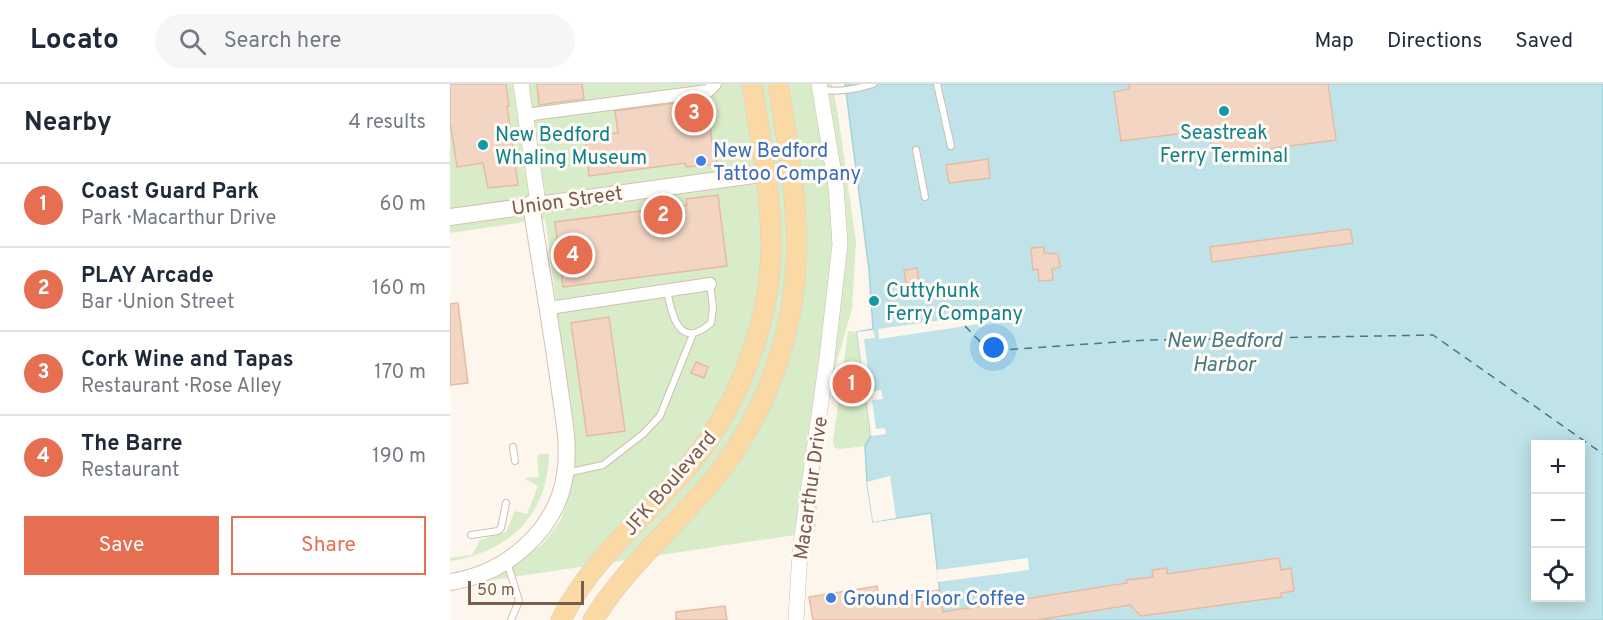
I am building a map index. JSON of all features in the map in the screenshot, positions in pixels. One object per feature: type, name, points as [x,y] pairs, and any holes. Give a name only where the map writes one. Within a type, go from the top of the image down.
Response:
[{"type":"main road","name":"JFK Boulevard","points":[[561,620],[596,565],[685,471],[715,430],[740,384],[757,338],[771,247],[765,173],[752,84]]},
{"type":"main road","name":"JFK Boulevard","points":[[593,620],[626,574],[716,476],[744,436],[765,395],[788,326],[795,281],[796,236],[790,170],[778,84]]},
{"type":"main road","name":"Union Street","points":[[450,217],[790,170]]},
{"type":"main road","points":[[450,582],[480,576],[507,562],[530,543],[541,529],[558,498],[565,473],[564,425],[534,204]]},
{"type":"street","points":[[521,84],[534,204]]},
{"type":"street","points":[[525,115],[708,91],[715,84]]},
{"type":"street","name":"Macarthur Drive","points":[[796,620],[800,551],[840,244],[834,178],[819,86]]},
{"type":"street","points":[[549,308],[710,284]]},
{"type":"lane","points":[[819,86],[830,91],[861,88],[873,84]]},
{"type":"lane","points":[[937,84],[951,146]]},
{"type":"lane","points":[[916,150],[925,197]]},
{"type":"lane","points":[[667,291],[676,324],[686,332],[693,334],[700,332],[711,323],[713,307],[710,284]]},
{"type":"lane","points":[[565,473],[603,465],[643,434],[660,417],[693,334]]},
{"type":"lane","points":[[513,447],[515,461]]},
{"type":"lane","points":[[471,535],[498,531],[501,528],[506,503]]},
{"type":"lane","points":[[507,562],[519,601],[512,620]]},
{"type":"green space","points":[[450,84],[832,84],[856,242],[852,309],[834,372],[823,435],[815,532],[480,582],[542,545],[561,520],[573,482],[574,437],[545,219],[450,233]]},
{"type":"green space","points":[[848,331],[857,332],[871,436],[865,446],[841,449],[835,448],[833,442]]},
{"type":"green space","points":[[539,454],[549,454],[547,476],[533,512],[521,527],[490,549],[471,556],[450,561],[450,558],[472,555],[480,540],[506,532],[515,511],[527,514],[538,486],[524,478],[539,477],[537,459]]},
{"type":"water","name":"New Bedford Harbor","points":[[845,84],[1603,84],[1603,620],[943,620],[931,513],[873,522],[865,446],[871,436],[857,332],[873,329],[869,270]]},
{"type":"pier","points":[[985,314],[986,323],[879,339],[878,329]]},
{"type":"pier","points":[[873,330],[875,338],[864,339],[871,392],[881,390],[883,399],[872,400],[876,429],[885,428],[886,434],[871,436],[857,332]]},
{"type":"pier","points":[[890,476],[896,518],[873,522],[867,482]]},
{"type":"pier","points":[[1028,558],[1029,570],[938,582],[937,570]]},
{"type":"building","name":"New Bedford Whaling Museum","points":[[450,84],[506,84],[518,185],[488,188],[483,163],[457,167],[450,122]]},
{"type":"building","points":[[537,84],[582,84],[584,99],[539,105]]},
{"type":"building","name":"Seastreak Ferry Terminal","points":[[1129,84],[1328,84],[1336,140],[1213,156],[1209,130],[1121,141],[1114,92],[1129,89]]},
{"type":"building","points":[[707,99],[717,164],[686,167],[685,163],[589,176],[585,136],[618,133],[615,111]]},
{"type":"building","points":[[988,159],[990,178],[949,183],[946,165]]},
{"type":"building","points":[[718,195],[727,266],[563,287],[555,222],[687,205],[686,199]]},
{"type":"building","points":[[1350,229],[1353,243],[1212,262],[1210,247]]},
{"type":"building","points":[[1044,247],[1044,253],[1058,254],[1060,267],[1052,269],[1053,280],[1039,281],[1038,269],[1033,270],[1031,248]]},
{"type":"building","points":[[917,268],[919,282],[906,283],[904,270]]},
{"type":"building","points":[[458,303],[468,383],[450,385],[450,304]]},
{"type":"building","points":[[609,317],[625,431],[587,436],[571,323]]},
{"type":"building","points":[[696,362],[708,367],[704,378],[691,373]]},
{"type":"building","points":[[1279,558],[1281,570],[1291,568],[1294,591],[1281,593],[1282,597],[1141,616],[1130,605],[1037,620],[813,620],[809,597],[877,586],[879,600],[939,590],[943,612],[1127,583],[1126,580],[1153,577],[1152,570],[1167,568],[1167,574]]},
{"type":"building","points":[[725,606],[727,620],[676,620],[676,612]]},
{"type":"ferry route","points":[[965,326],[989,351],[1146,340],[1433,335],[1603,454]]},
{"type":"place","name":"Seastreak Ferry Terminal","points":[[1224,111]]},
{"type":"place","name":"Cork Wine and Tapas","points":[[694,113]]},
{"type":"place","name":"New Bedford Whaling Museum","points":[[483,145]]},
{"type":"place","name":"New Bedford Tattoo Company","points":[[701,161]]},
{"type":"place","name":"PLAY Arcade","points":[[663,215]]},
{"type":"place","name":"The Barre","points":[[573,255]]},
{"type":"place","name":"Cuttyhunk Ferry Company","points":[[874,301]]},
{"type":"place","name":"Coast Guard Park","points":[[852,384]]},
{"type":"place","name":"Ground Floor Coffee","points":[[831,598]]}]
